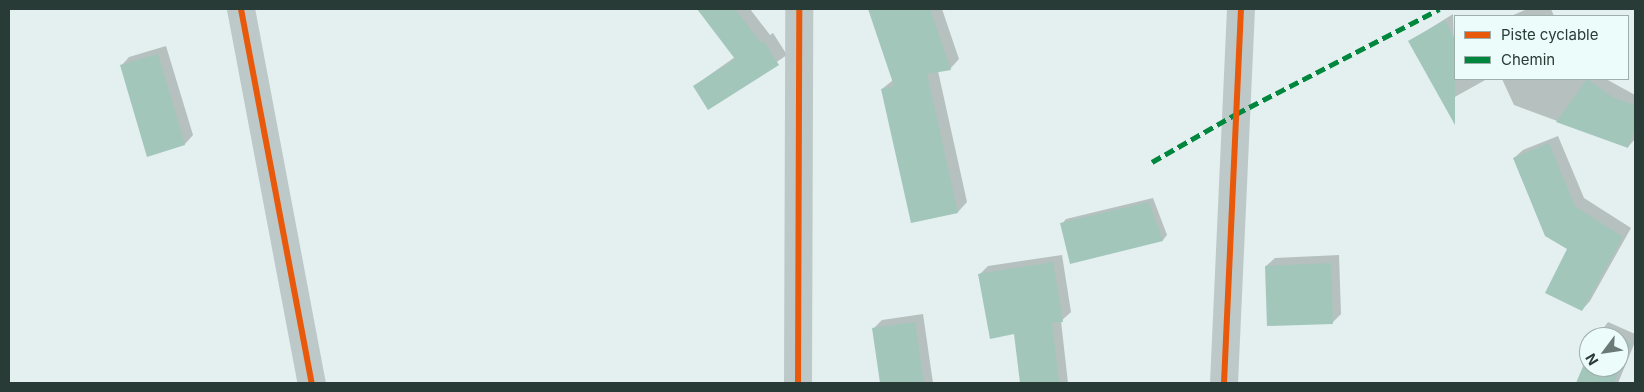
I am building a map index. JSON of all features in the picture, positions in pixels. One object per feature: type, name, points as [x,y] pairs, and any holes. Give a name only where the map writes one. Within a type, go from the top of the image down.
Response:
[{"type":"street","points":[[241,9],[312,383]]},
{"type":"street","points":[[798,383],[799,9]]},
{"type":"street","points":[[1224,383],[1241,9]]},
{"type":"building","points":[[697,9],[735,9],[761,43],[764,41],[779,65],[708,110],[693,86],[735,59]]},
{"type":"building","points":[[868,9],[930,9],[951,70],[927,74],[958,213],[911,223],[881,89],[894,86]]},
{"type":"building","points":[[1445,20],[1454,37],[1455,125],[1408,41]]},
{"type":"building","points":[[158,54],[185,145],[147,157],[120,65]]},
{"type":"building","points":[[1586,80],[1614,98],[1635,105],[1635,127],[1628,148],[1556,122]]},
{"type":"building","points":[[1549,143],[1575,206],[1623,237],[1582,311],[1545,293],[1567,249],[1545,236],[1513,158]]},
{"type":"building","points":[[1149,202],[1163,241],[1070,264],[1060,223]]},
{"type":"building","points":[[1053,262],[1063,322],[1052,323],[1059,383],[1020,383],[1014,334],[990,339],[978,274]]},
{"type":"building","points":[[1331,263],[1333,324],[1267,326],[1265,266]]},
{"type":"building","points":[[915,322],[924,383],[880,383],[872,328]]},
{"type":"building","points":[[1579,376],[1617,377],[1614,383],[1576,383]]},
{"type":"marked path","points":[[1152,162],[1236,114],[1439,9]]},
{"type":"cycle path","points":[[241,9],[312,383]]},
{"type":"cycle path","points":[[798,383],[799,9]]},
{"type":"cycle path","points":[[1224,383],[1241,9]]}]
